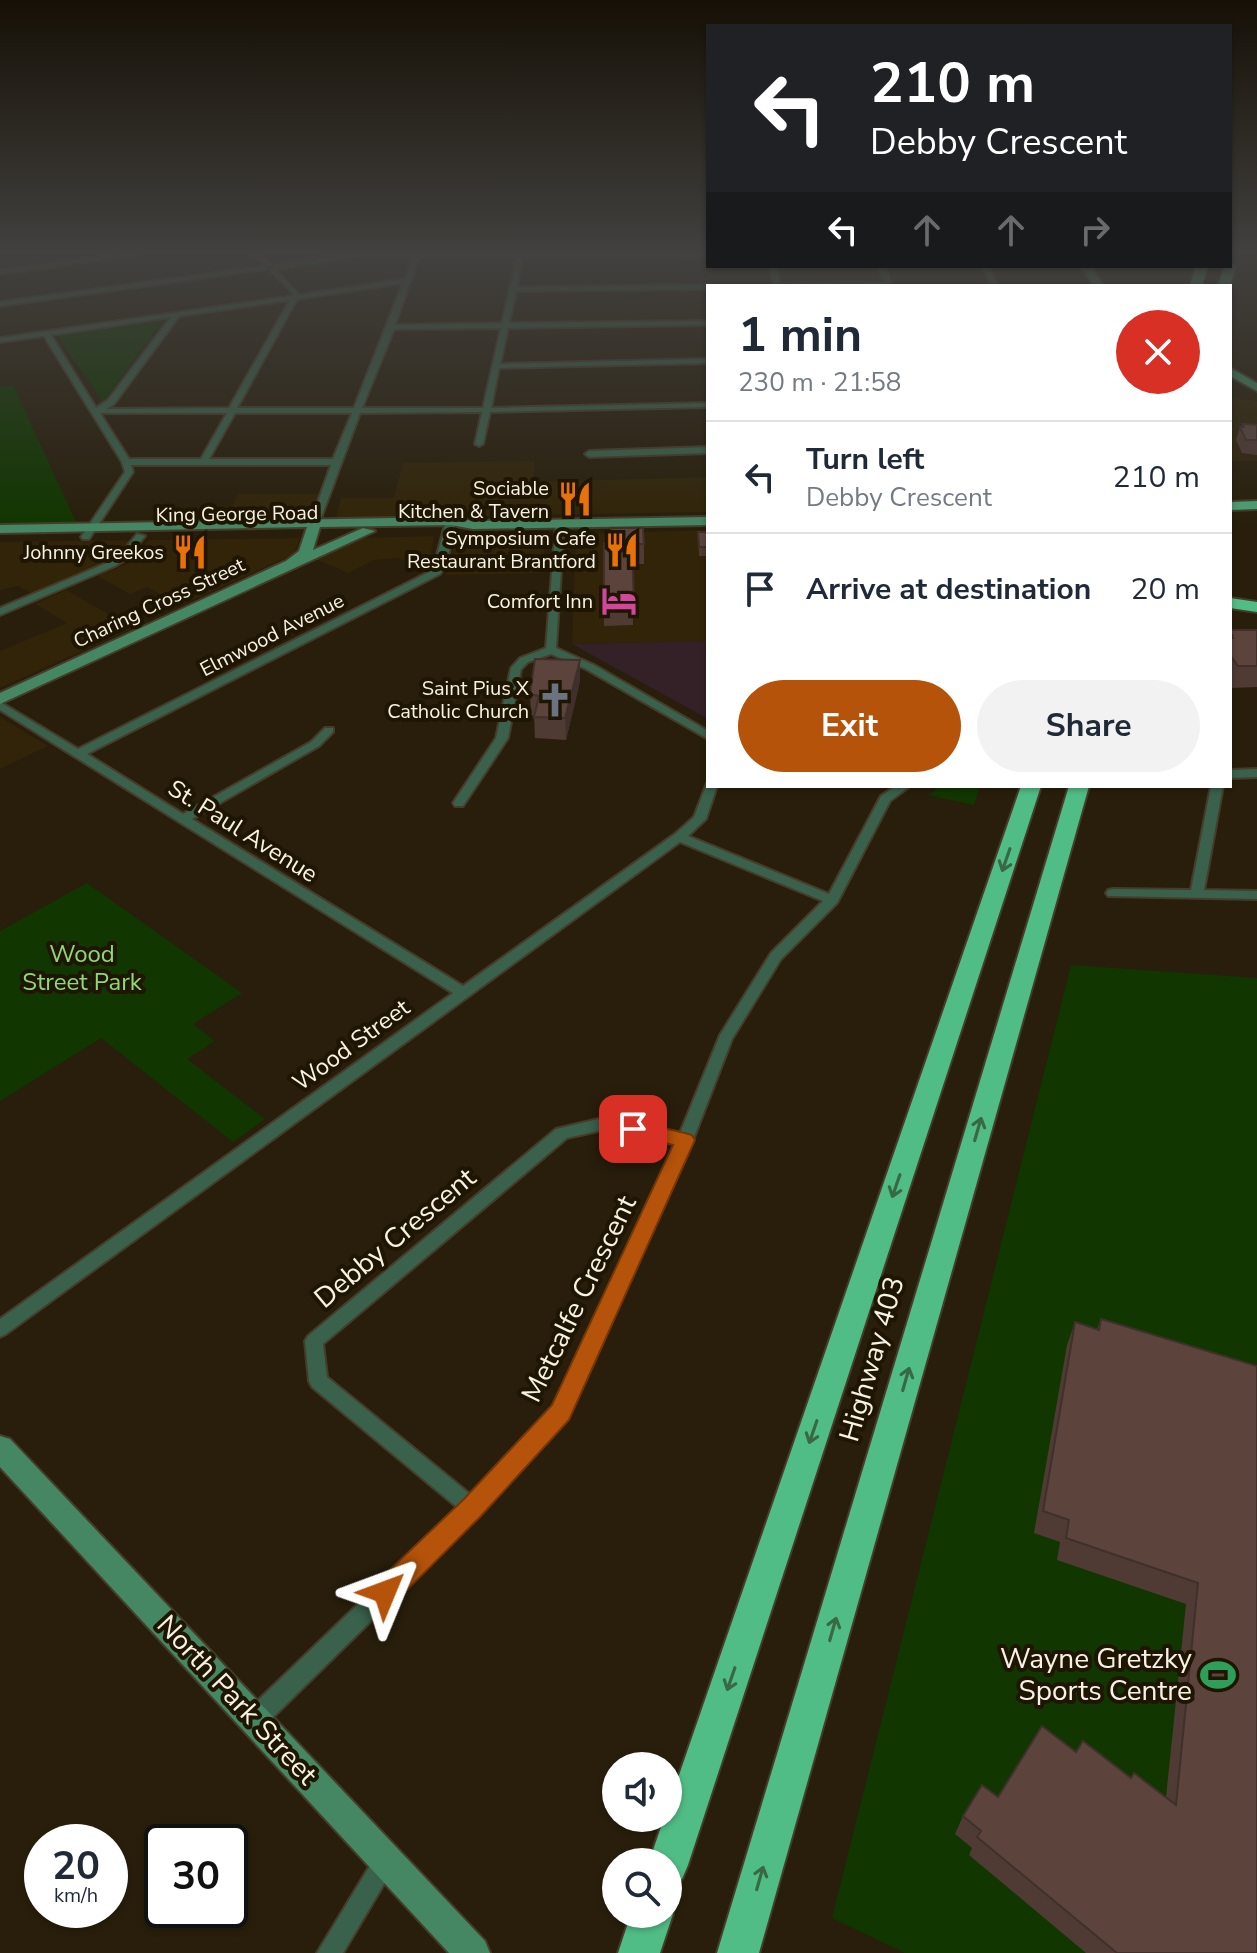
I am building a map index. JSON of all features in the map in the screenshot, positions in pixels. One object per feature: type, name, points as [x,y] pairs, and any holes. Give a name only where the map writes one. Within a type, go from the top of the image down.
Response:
[{"type":"highway","points":[[1232,603],[1257,607]]},
{"type":"highway","points":[[1232,617],[1257,618]]},
{"type":"highway","name":"Highway 403","points":[[674,1848],[1030,788]]},
{"type":"highway","name":"Highway 403","points":[[738,1953],[1078,788]]},
{"type":"highway","points":[[639,1953],[647,1928]]},
{"type":"main road","points":[[1232,372],[1257,388]]},
{"type":"main road","points":[[1232,506],[1257,505]]},
{"type":"main road","points":[[1232,515],[1257,514]]},
{"type":"main road","name":"King George Road","points":[[0,529],[140,536],[314,528],[368,531],[473,525],[706,521]]},
{"type":"main road","name":"King George Road","points":[[0,538],[89,532],[449,526]]},
{"type":"main road","points":[[291,564],[305,553],[314,528]]},
{"type":"main road","name":"Charing Cross Street","points":[[0,699],[368,531]]},
{"type":"main road","name":"North Park Street","points":[[0,1448],[473,1953]]},
{"type":"street","points":[[54,345],[96,411],[129,472],[89,532]]},
{"type":"street","points":[[96,411],[111,402],[153,345]]},
{"type":"street","points":[[204,461],[268,345]]},
{"type":"street","points":[[314,528],[336,462],[384,345]]},
{"type":"street","points":[[479,444],[500,345]]},
{"type":"street","points":[[495,366],[706,361]]},
{"type":"street","points":[[96,411],[487,410],[706,405]]},
{"type":"street","points":[[589,454],[706,450]]},
{"type":"street","points":[[126,462],[336,462]]},
{"type":"street","points":[[551,650],[559,524]]},
{"type":"street","name":"Elmwood Avenue","points":[[77,754],[437,572],[449,526]]},
{"type":"street","points":[[0,612],[112,564],[123,557],[140,536]]},
{"type":"street","points":[[459,803],[502,738],[516,668],[524,660],[551,650],[588,666],[706,735]]},
{"type":"street","name":"St. Paul Avenue","points":[[0,705],[463,993]]},
{"type":"street","points":[[183,819],[315,744],[329,730]]},
{"type":"street","points":[[1232,774],[1257,773]]},
{"type":"street","name":"Wood Street","points":[[0,1329],[679,837],[700,819],[710,788]]},
{"type":"street","name":"Metcalfe Crescent","points":[[255,1719],[472,1508],[561,1413],[733,1027],[776,956],[832,900],[885,799],[901,788]]},
{"type":"street","points":[[1197,894],[1217,788]]},
{"type":"street","points":[[679,837],[832,900]]},
{"type":"street","points":[[1113,893],[1257,895]]},
{"type":"street","name":"Debby Crescent","points":[[472,1508],[318,1381],[314,1341],[562,1133],[607,1123],[685,1140]]},
{"type":"street","points":[[329,1953],[385,1862]]},
{"type":"shaded area","points":[[1232,397],[1257,401],[1257,461],[1232,461]]},
{"type":"shaded area","points":[[534,461],[534,482],[706,477],[706,512],[336,518],[341,498],[394,498],[403,463]]},
{"type":"shaded area","points":[[238,494],[319,494],[310,519],[226,520]]},
{"type":"shaded area","points":[[706,530],[706,641],[572,644],[576,534]]},
{"type":"shaded area","points":[[547,534],[541,573],[446,575],[456,536]]},
{"type":"shaded area","points":[[434,536],[428,569],[397,558],[374,560],[348,573],[316,559],[361,538]]},
{"type":"shaded area","points":[[300,538],[294,554],[181,605],[147,587],[130,594],[97,576],[132,562],[149,540]]},
{"type":"shaded area","points":[[133,540],[118,558],[108,564],[33,594],[18,586],[0,590],[0,542]]},
{"type":"shaded area","points":[[66,590],[133,628],[0,688],[0,651],[67,623],[35,604]]},
{"type":"shaded area","points":[[706,641],[706,718],[572,644]]},
{"type":"shaded area","points":[[0,717],[48,746],[0,769]]},
{"type":"green space","points":[[64,345],[145,345],[103,402]]},
{"type":"green space","points":[[13,385],[76,522],[0,525],[0,387]]},
{"type":"green space","points":[[979,788],[974,805],[928,795],[936,790]]},
{"type":"green space","name":"Wood Street Park","points":[[87,883],[242,993],[193,1024],[215,1041],[187,1059],[265,1119],[233,1142],[101,1038],[0,1101],[0,931]]},
{"type":"green space","points":[[1071,965],[1257,978],[1257,1953],[905,1953],[832,1918]]},
{"type":"building","points":[[1243,424],[1257,425],[1257,440],[1246,440],[1240,427],[1244,427]]},
{"type":"building","name":"Comfort Inn","points":[[611,528],[643,528],[644,544],[632,544],[634,605],[604,606],[604,543],[609,543]]},
{"type":"building","points":[[698,532],[706,532],[706,547],[699,547]]},
{"type":"building","points":[[1232,630],[1257,630],[1257,666],[1238,666],[1232,658]]},
{"type":"building","points":[[535,659],[580,660],[565,718],[534,717],[539,696],[530,694]]},
{"type":"building","name":"Wayne Gretzky Sports Centre","points":[[1101,1319],[1257,1366],[1257,1953],[1117,1953],[977,1837],[981,1831],[963,1816],[982,1785],[998,1797],[1042,1726],[1076,1752],[1083,1741],[1131,1778],[1134,1773],[1176,1805],[1198,1583],[1066,1538],[1069,1520],[1043,1511],[1075,1322],[1099,1330]]},
{"type":"place","name":"Sociable Kitchen & Tavern","points":[[575,499]]},
{"type":"place","name":"Symposium Cafe Restaurant Brantford","points":[[622,550]]},
{"type":"place","name":"Johnny Greekos","points":[[190,552]]},
{"type":"place","name":"Comfort Inn","points":[[619,601]]},
{"type":"place","name":"Saint Pius X Catholic Church","points":[[555,700]]},
{"type":"place","name":"Wayne Gretzky Sports Centre","points":[[1218,1675]]},
{"type":"route","points":[[385,1592],[472,1508],[561,1413],[685,1140],[633,1129]]}]
